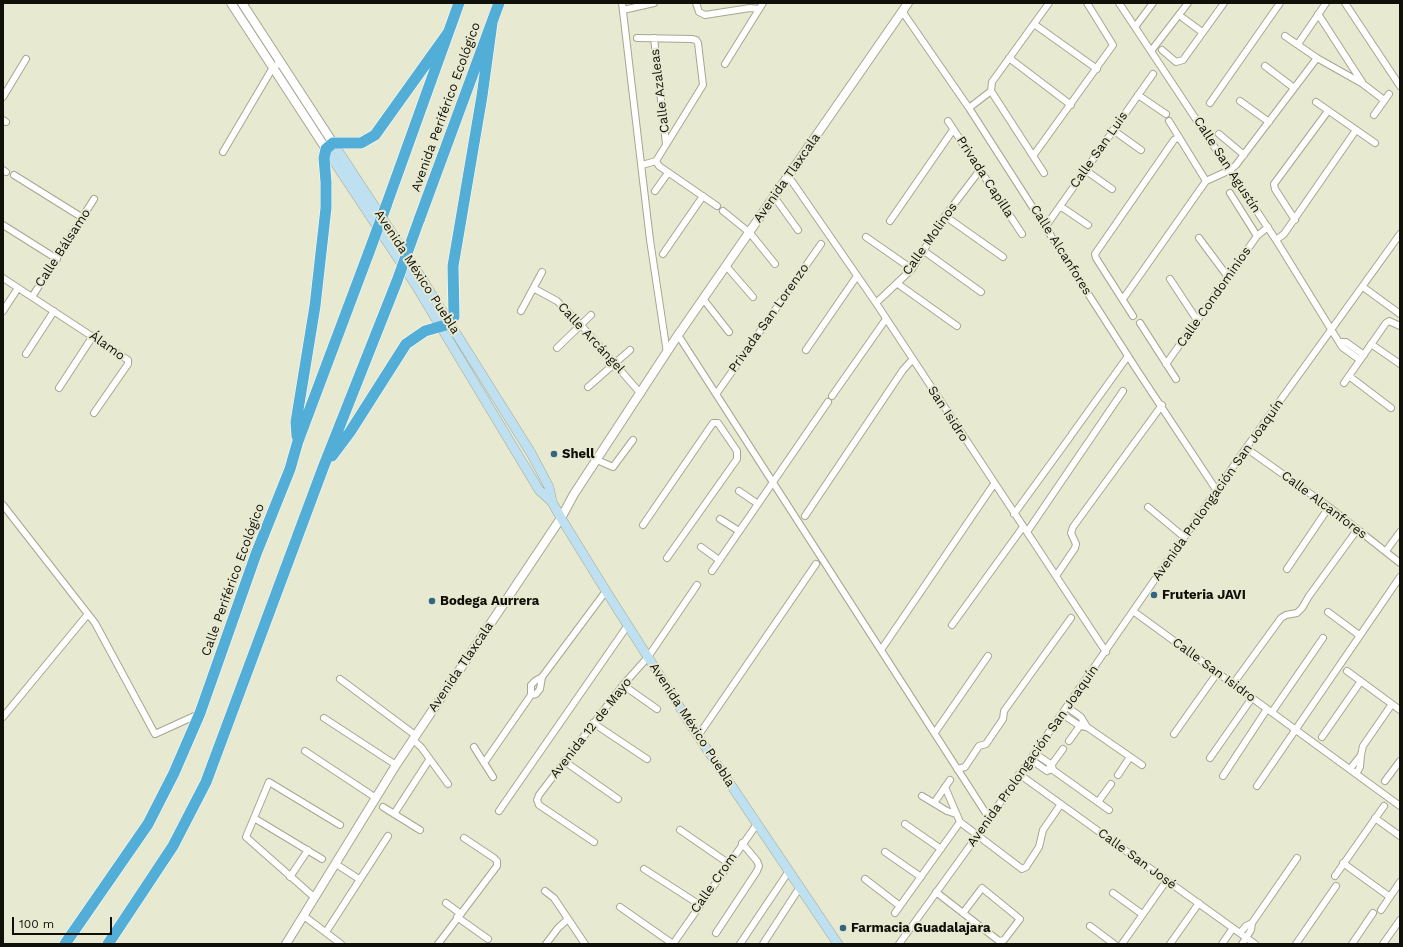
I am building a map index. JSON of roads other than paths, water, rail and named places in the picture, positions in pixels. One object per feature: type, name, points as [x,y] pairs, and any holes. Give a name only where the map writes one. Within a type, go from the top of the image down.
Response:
[{"type":"highway","name":"Avenida Periférico Ecológico","points":[[386,206],[459,3]]},
{"type":"highway","name":"Avenida Periférico Ecológico","points":[[323,468],[397,281],[499,3]]},
{"type":"highway","points":[[108,944],[174,846],[206,782],[323,468],[350,432],[406,344],[425,331],[444,325],[454,317],[454,266],[482,96],[492,23]]},
{"type":"highway","points":[[298,441],[296,422],[315,306],[326,208],[324,158],[329,146],[360,143],[375,135],[448,33]]},
{"type":"highway","name":"Calle Periférico Ecológico","points":[[65,944],[148,824],[174,773],[200,713],[256,554],[290,469],[298,441],[386,206]]},
{"type":"main road","name":"Avenida México Puebla","points":[[329,146],[415,284],[532,453],[549,487],[552,502]]},
{"type":"main road","name":"Avenida México Puebla","points":[[444,325],[539,490],[552,502],[606,591],[698,736],[800,887],[834,942]]},
{"type":"street","name":"Avenida México Puebla","points":[[231,3],[272,69],[329,146]]},
{"type":"street","name":"Avenida México Puebla","points":[[242,3],[280,62],[329,146]]},
{"type":"street","points":[[622,3],[650,240],[667,353]]},
{"type":"street","points":[[623,10],[654,3]]},
{"type":"street","points":[[696,3],[699,12],[705,15],[750,8],[760,9]]},
{"type":"street","points":[[725,64],[763,3]]},
{"type":"street","name":"Avenida Tlaxcala","points":[[286,944],[315,898],[339,866],[396,765],[561,518],[574,494],[641,394],[678,335],[727,267],[908,3]]},
{"type":"street","points":[[1044,173],[991,91],[992,82],[1049,3]]},
{"type":"street","points":[[1033,156],[1113,45],[1087,3]]},
{"type":"street","name":"Calle San Agustín","points":[[1119,3],[1268,227],[1342,347],[1360,360]]},
{"type":"street","points":[[1135,27],[1153,3]]},
{"type":"street","points":[[1151,51],[1188,3]]},
{"type":"street","points":[[1162,50],[1176,62],[1183,60],[1224,3]]},
{"type":"street","points":[[1210,103],[1280,3]]},
{"type":"street","points":[[1298,44],[1326,3]]},
{"type":"street","points":[[1345,3],[1400,85]]},
{"type":"street","name":"Calle Alcanfores","points":[[902,11],[969,108],[1128,356],[1162,405],[1217,491]]},
{"type":"street","points":[[1318,14],[1363,84]]},
{"type":"street","points":[[1183,18],[1202,32]]},
{"type":"street","points":[[1034,24],[1097,69]]},
{"type":"street","points":[[1285,36],[1318,58],[1363,84],[1384,100]]},
{"type":"street","points":[[638,38],[696,40],[698,43],[703,86],[656,161],[642,165]]},
{"type":"street","name":"Calle Azaleas","points":[[654,38],[666,144]]},
{"type":"street","points":[[1009,58],[1071,105]]},
{"type":"street","points":[[1123,299],[1206,181],[1230,170],[1244,155],[1318,58]]},
{"type":"street","points":[[3,97],[26,59]]},
{"type":"street","points":[[223,152],[272,69],[280,62]]},
{"type":"street","points":[[1265,66],[1294,88]]},
{"type":"street","name":"Calle San Luis","points":[[1046,226],[1153,74]]},
{"type":"street","points":[[969,108],[991,91]]},
{"type":"street","points":[[1374,115],[1389,94]]},
{"type":"street","points":[[1138,95],[1166,114]]},
{"type":"street","points":[[1240,101],[1269,122]]},
{"type":"street","points":[[1316,102],[1375,143]]},
{"type":"street","points":[[1295,220],[1275,189],[1274,184],[1328,110]]},
{"type":"street","name":"Privada Capilla","points":[[948,121],[1022,234]]},
{"type":"street","points":[[1169,121],[1206,181]]},
{"type":"street","points":[[890,221],[953,130]]},
{"type":"street","points":[[1113,130],[1141,150]]},
{"type":"street","points":[[1276,240],[1284,234],[1295,220],[1356,130]]},
{"type":"street","points":[[1219,134],[1244,155]]},
{"type":"street","points":[[1133,316],[1096,258],[1095,254],[1174,140],[1179,137]]},
{"type":"street","points":[[656,161],[659,166],[668,173],[717,206]]},
{"type":"street","name":"Calle Molinos","points":[[876,303],[898,284],[912,269],[945,216],[980,170]]},
{"type":"street","points":[[1085,170],[1112,189]]},
{"type":"street","points":[[656,191],[668,173]]},
{"type":"street","points":[[14,175],[83,218]]},
{"type":"street","name":"San Isidro","points":[[789,177],[876,303],[912,360],[1106,652]]},
{"type":"street","points":[[1230,193],[1260,234]]},
{"type":"street","points":[[663,254],[703,196]]},
{"type":"street","points":[[774,198],[798,230]]},
{"type":"street","name":"Calle Bálsamo","points":[[32,297],[94,199]]},
{"type":"street","points":[[1060,206],[1088,226]]},
{"type":"street","points":[[723,211],[750,233],[776,264]]},
{"type":"street","points":[[945,216],[1003,257]]},
{"type":"street","points":[[3,225],[56,259]]},
{"type":"street","name":"Calle Condominios","points":[[1166,364],[1260,234],[1268,227]]},
{"type":"street","name":"Avenida Prolongación San Joaquín","points":[[899,944],[1106,652],[1133,610],[1246,448],[1400,234]]},
{"type":"street","points":[[866,237],[912,269]]},
{"type":"street","points":[[1199,238],[1228,277]]},
{"type":"street","name":"Privada San Lorenzo","points":[[717,393],[821,244]]},
{"type":"street","points":[[924,251],[981,292]]},
{"type":"street","points":[[727,267],[753,297]]},
{"type":"street","points":[[521,311],[535,289],[542,272]]},
{"type":"street","points":[[806,350],[857,276]]},
{"type":"street","name":"Álamo","points":[[3,278],[128,360],[128,364],[94,413]]},
{"type":"street","points":[[1170,279],[1197,320]]},
{"type":"street","points":[[898,284],[957,326]]},
{"type":"street","points":[[1363,287],[1400,314]]},
{"type":"street","points":[[3,311],[18,288]]},
{"type":"street","name":"Calle Arcángel","points":[[535,289],[552,298],[580,325],[641,394]]},
{"type":"street","points":[[704,300],[729,332]]},
{"type":"street","points":[[26,354],[54,311]]},
{"type":"street","points":[[557,348],[591,315]]},
{"type":"street","points":[[832,396],[886,319]]},
{"type":"street","points":[[1344,384],[1386,323],[1389,321],[1400,326]]},
{"type":"street","points":[[1140,323],[1176,379]]},
{"type":"street","points":[[678,335],[717,393],[880,650],[989,818]]},
{"type":"street","points":[[59,388],[93,336]]},
{"type":"street","points":[[1340,342],[1346,342],[1364,355]]},
{"type":"street","points":[[1371,344],[1400,364]]},
{"type":"street","points":[[588,387],[630,350]]},
{"type":"street","points":[[1014,514],[1128,356]]},
{"type":"street","points":[[805,516],[903,370],[912,360]]},
{"type":"street","points":[[1349,376],[1391,408]]},
{"type":"street","points":[[952,625],[1025,529],[1123,391]]},
{"type":"street","points":[[712,571],[828,402]]},
{"type":"street","points":[[1056,576],[1075,548],[1076,544],[1072,533],[1073,527],[1162,405]]},
{"type":"street","points":[[643,525],[713,423],[718,423],[737,451],[737,459],[667,558]]},
{"type":"street","points":[[727,435],[738,427]]},
{"type":"street","points":[[597,460],[613,468],[633,440]]},
{"type":"street","name":"Calle Alcanfores","points":[[1246,448],[1329,507],[1400,562]]},
{"type":"street","points":[[880,650],[994,484]]},
{"type":"street","points":[[739,491],[758,504]]},
{"type":"street","points":[[3,505],[95,623],[155,734],[200,713]]},
{"type":"street","points":[[1148,507],[1184,537]]},
{"type":"street","points":[[1287,570],[1329,507]]},
{"type":"street","points":[[720,519],[739,531]]},
{"type":"street","points":[[1233,684],[1281,618],[1286,615],[1297,613],[1302,608],[1357,530]]},
{"type":"street","points":[[1386,551],[1400,532]]},
{"type":"street","points":[[701,547],[719,560]]},
{"type":"street","points":[[698,736],[816,564]]},
{"type":"street","points":[[1257,786],[1400,577]]},
{"type":"street","name":"Avenida 12 de Mayo","points":[[594,842],[539,805],[537,800],[538,795],[623,685],[648,657],[697,585]]},
{"type":"street","points":[[484,763],[531,695],[531,685],[542,677],[606,591]]},
{"type":"street","name":"Calle San Isidro","points":[[1133,610],[1294,730],[1400,806]]},
{"type":"street","points":[[1328,612],[1360,635]]},
{"type":"street","points":[[3,718],[88,614]]},
{"type":"street","points":[[957,770],[965,767],[979,746],[986,744],[1003,719],[1004,711],[1071,618]]},
{"type":"street","points":[[499,811],[628,625]]},
{"type":"street","points":[[1223,776],[1323,638]]},
{"type":"street","points":[[934,732],[988,656]]},
{"type":"street","points":[[1347,671],[1400,710]]},
{"type":"street","points":[[1174,734],[1218,672]]},
{"type":"street","points":[[531,695],[536,694],[540,689],[542,677]]},
{"type":"street","points":[[340,679],[414,738],[448,784]]},
{"type":"street","points":[[1322,737],[1361,681]]},
{"type":"street","points":[[623,685],[657,709]]},
{"type":"street","points":[[1210,758],[1252,698]]},
{"type":"street","points":[[1356,774],[1360,767],[1363,746],[1392,704]]},
{"type":"street","points":[[1067,707],[1083,724]]},
{"type":"street","points":[[1062,714],[1083,724],[1142,766]]},
{"type":"street","points":[[324,718],[396,765]]},
{"type":"street","points":[[593,723],[647,759]]},
{"type":"street","points":[[1069,741],[1083,724]]},
{"type":"street","points":[[474,747],[493,777]]},
{"type":"street","points":[[1051,768],[1063,749]]},
{"type":"street","points":[[305,751],[376,798]]},
{"type":"street","points":[[1034,753],[1051,768],[1109,810]]},
{"type":"street","points":[[1350,769],[1361,755]]},
{"type":"street","points":[[1118,775],[1130,757]]},
{"type":"street","points":[[1030,759],[1051,768]]},
{"type":"street","points":[[394,814],[429,760]]},
{"type":"street","points":[[1385,781],[1400,760]]},
{"type":"street","points":[[564,761],[618,799]]},
{"type":"street","name":"Calle San José","points":[[1019,774],[1255,944]]},
{"type":"street","points":[[934,803],[950,780]]},
{"type":"street","points":[[315,898],[305,891],[246,837],[269,782],[340,825]]},
{"type":"street","points":[[1098,802],[1111,784]]},
{"type":"street","points":[[945,787],[960,822],[1022,869],[1026,867],[1039,847],[1043,830],[1061,804]]},
{"type":"street","points":[[922,796],[947,812],[956,814]]},
{"type":"street","points":[[1335,876],[1384,806]]},
{"type":"street","points":[[383,807],[420,830]]},
{"type":"street","points":[[254,818],[322,859]]},
{"type":"street","points":[[1375,818],[1400,836]]},
{"type":"street","points":[[895,913],[960,822]]},
{"type":"street","name":"Calle Crom","points":[[673,944],[742,843],[757,824]]},
{"type":"street","points":[[905,824],[941,849]]},
{"type":"street","points":[[680,830],[728,863]]},
{"type":"street","points":[[326,932],[359,878],[388,836]]},
{"type":"street","points":[[438,944],[498,866],[497,861],[464,838]]},
{"type":"street","points":[[716,932],[759,866],[742,843]]},
{"type":"street","points":[[290,877],[308,850]]},
{"type":"street","points":[[885,852],[921,877]]},
{"type":"street","points":[[1242,944],[1246,926],[1252,923],[1297,858]]},
{"type":"street","points":[[1343,863],[1390,897]]},
{"type":"street","points":[[339,866],[359,878]]},
{"type":"street","points":[[644,870],[700,905]]},
{"type":"street","points":[[740,944],[789,871]]},
{"type":"street","points":[[864,879],[900,906]]},
{"type":"street","points":[[1122,944],[1167,880]]},
{"type":"street","points":[[1381,910],[1400,882]]},
{"type":"street","points":[[1296,944],[1336,886]]},
{"type":"street","points":[[763,944],[800,887]]},
{"type":"street","points":[[936,892],[963,913],[1002,942],[1020,918],[982,888],[963,913]]},
{"type":"street","points":[[545,891],[554,898],[585,944]]},
{"type":"street","points":[[1113,893],[1142,914]]},
{"type":"street","points":[[1170,944],[1199,903]]},
{"type":"street","points":[[446,904],[488,939]]},
{"type":"street","points":[[620,907],[673,944]]},
{"type":"street","points":[[1352,944],[1373,913]]},
{"type":"street","points":[[304,916],[342,944]]},
{"type":"street","points":[[546,944],[558,928],[568,919]]},
{"type":"street","points":[[1383,944],[1400,920]]},
{"type":"street","points":[[1090,926],[1114,944]]},
{"type":"street","points":[[1222,944],[1233,928]]},
{"type":"place","name":"Shell","points":[[554,454]]},
{"type":"place","name":"Fruteria JAVI","points":[[1154,595]]},
{"type":"place","name":"Bodega Aurrera","points":[[432,601]]},
{"type":"place","name":"Farmacia Guadalajara","points":[[843,928]]}]
